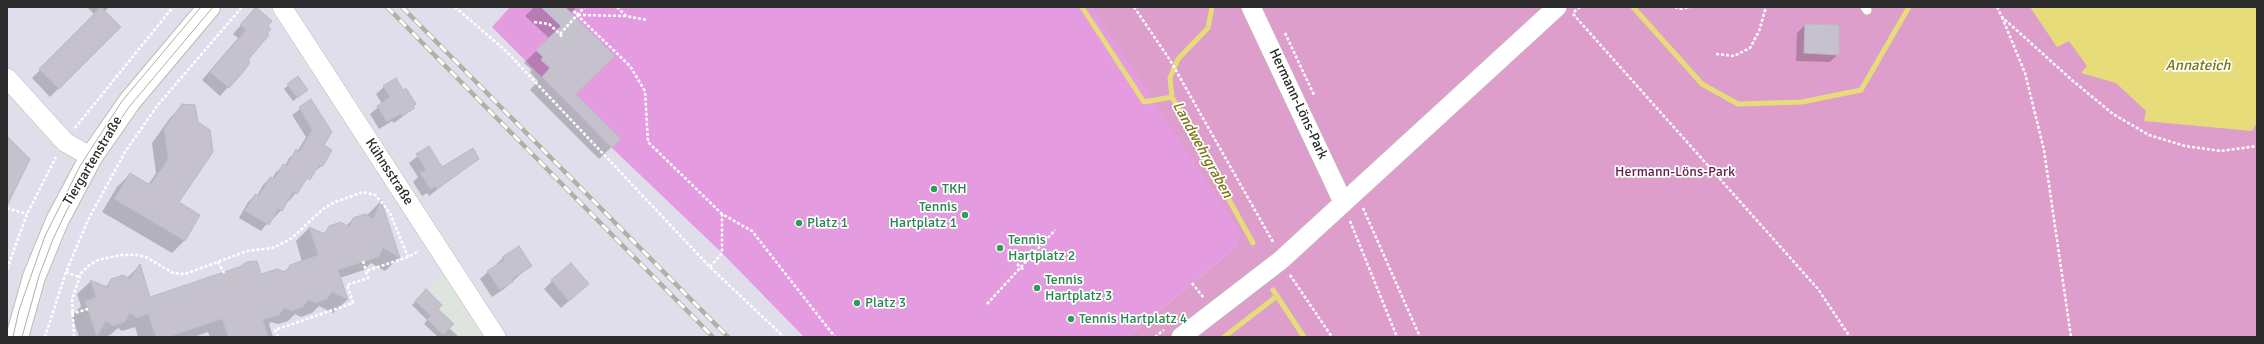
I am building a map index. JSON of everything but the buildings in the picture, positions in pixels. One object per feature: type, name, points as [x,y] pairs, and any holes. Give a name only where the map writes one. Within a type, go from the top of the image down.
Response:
[{"type":"main road","name":"Tiergartenstraße","points":[[17,337],[34,278],[57,221],[92,157],[130,100],[209,7]]},
{"type":"street","name":"Kühnsstraße","points":[[282,7],[496,337]]},
{"type":"street","name":"Hermann-Löns-Park","points":[[1251,7],[1349,196]]},
{"type":"street","points":[[1181,337],[1281,260],[1349,196],[1563,9]]},
{"type":"street","points":[[7,78],[65,142],[92,157]]},
{"type":"path","points":[[45,337],[66,272],[88,220],[125,152],[157,106],[242,7]]},
{"type":"path","points":[[455,7],[506,51],[710,267],[784,337]]},
{"type":"path","points":[[560,34],[585,7]]},
{"type":"path","points":[[617,7],[626,16]]},
{"type":"path","points":[[1134,7],[1180,76],[1274,244],[1281,260],[1332,337]]},
{"type":"path","points":[[1675,7],[1686,9],[1691,7]]},
{"type":"path","points":[[1716,54],[1734,56],[1750,48],[1759,31],[1766,7]]},
{"type":"path","points":[[1997,7],[2025,73],[2044,150],[2072,337]]},
{"type":"path","points":[[1563,9],[1818,288],[1850,337]]},
{"type":"path","points":[[574,11],[630,66],[645,91],[648,142],[722,214],[752,231],[835,337]]},
{"type":"path","points":[[577,15],[626,16],[647,20]]},
{"type":"path","points":[[2002,17],[2073,81],[2113,114],[2149,135],[2184,146],[2221,151],[2257,146]]},
{"type":"path","points":[[534,22],[549,24],[563,38]]},
{"type":"path","points":[[74,337],[71,314],[72,299],[79,277],[88,266],[98,260],[121,255],[146,258],[179,275],[248,251],[272,248],[279,245],[292,238],[323,209],[335,202],[363,192],[375,195],[390,213],[408,257]]},
{"type":"path","points":[[1349,196],[1397,337]]},
{"type":"path","points":[[1349,196],[1420,337]]},
{"type":"path","points":[[7,208],[27,214]]},
{"type":"path","points":[[710,267],[722,253],[722,214]]},
{"type":"path","points":[[986,304],[1055,230]]},
{"type":"path","points":[[366,271],[408,257],[421,249]]},
{"type":"path","points":[[278,337],[275,330],[353,303],[347,285],[368,278],[362,261]]},
{"type":"path","points":[[218,262],[224,273]]},
{"type":"path","points":[[1017,264],[1024,270]]},
{"type":"path","points":[[66,272],[79,277]]},
{"type":"path","points":[[1192,283],[1205,299]]},
{"type":"path","points":[[71,314],[88,309]]},
{"type":"shaded area","name":"TKH","points":[[510,7],[1092,7],[1240,231],[1237,246],[1128,337],[804,337],[722,253],[612,148],[492,27]]},
{"type":"shaded area","points":[[450,265],[496,337],[441,337],[443,335],[427,319],[430,316],[415,301]]},
{"type":"green space","name":"Hermann-Löns-Park","points":[[1065,7],[2257,7],[2257,337],[1128,337],[1237,246]]},
{"type":"water","name":"Annateich","points":[[2030,7],[2257,7],[2257,123],[2252,131],[2144,121],[2146,111],[2116,83],[2081,73],[2087,66],[2069,41],[2057,47]]},
{"type":"waterway","name":"Landwehrgraben","points":[[1082,7],[1144,102],[1172,97],[1253,243]]},
{"type":"waterway","points":[[1172,97],[1170,78],[1178,59],[1208,28],[1212,7]]},
{"type":"waterway","points":[[1633,7],[1702,84],[1738,104],[1802,102],[1861,90],[1909,7]]},
{"type":"waterway","name":"Landwehrgraben","points":[[1273,290],[1304,337]]},
{"type":"waterway","points":[[1224,337],[1277,296]]},
{"type":"tram line","points":[[13,337],[19,310],[45,236],[80,166],[122,101],[201,7]]},
{"type":"tram line","points":[[22,337],[39,276],[53,239],[87,169],[129,107],[213,7]]},
{"type":"railway","points":[[387,7],[713,337]]},
{"type":"railway","points":[[402,7],[728,337]]},
{"type":"place","name":"TKH","points":[[934,189]]},
{"type":"place","name":"Tennis Hartplatz 1","points":[[965,215]]},
{"type":"place","name":"Platz 1","points":[[799,223]]},
{"type":"place","name":"Tennis Hartplatz 2","points":[[1000,248]]},
{"type":"place","name":"Tennis Hartplatz 3","points":[[1037,288]]},
{"type":"place","name":"Platz 3","points":[[857,303]]},
{"type":"place","name":"Tennis Hartplatz 4","points":[[1071,319]]}]
